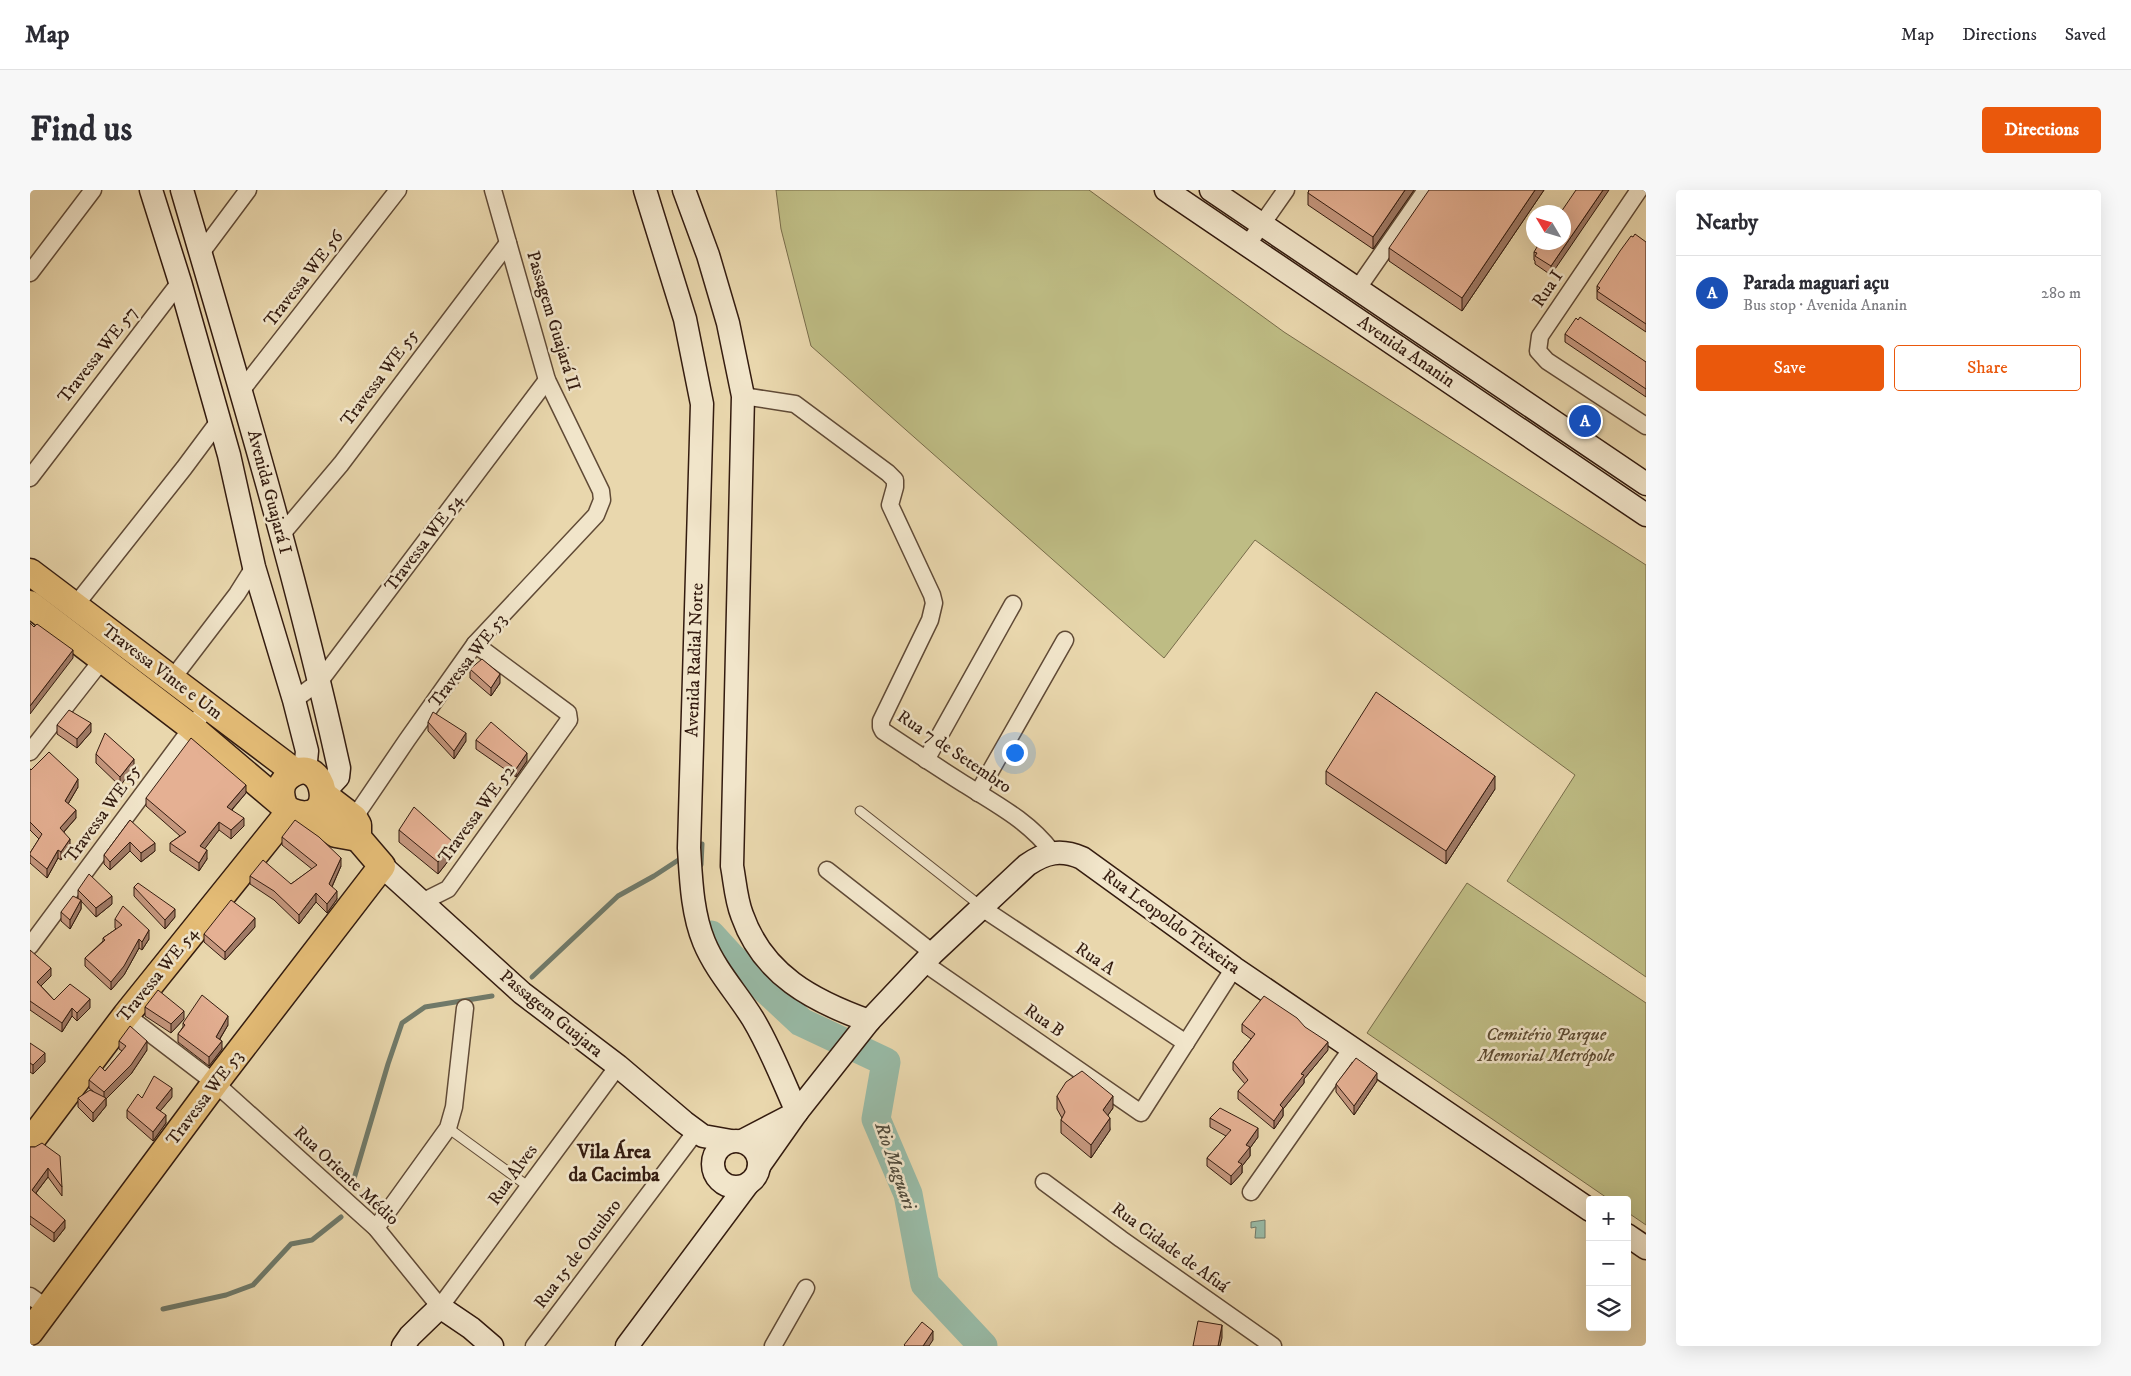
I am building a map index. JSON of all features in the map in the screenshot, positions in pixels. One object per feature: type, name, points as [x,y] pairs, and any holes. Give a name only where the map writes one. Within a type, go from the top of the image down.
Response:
[{"type":"main road","name":"Avenida Guajará I","points":[[151,190],[180,282],[230,455],[254,567],[294,700],[307,751],[300,772]]},
{"type":"main road","name":"Avenida Guajará I","points":[[182,190],[281,535],[320,681],[339,768],[338,777],[306,803]]},
{"type":"main road","name":"Avenida Radial Norte","points":[[645,190],[685,319],[702,404],[689,848],[691,881],[698,920],[707,949],[714,964],[744,1005],[762,1034],[797,1112]]},
{"type":"main road","points":[[684,190],[708,255],[728,323],[743,396],[732,858],[741,914],[755,942],[778,972],[802,991],[865,1027]]},
{"type":"main road","name":"Avenida Ananin","points":[[1166,190],[1646,515]]},
{"type":"main road","name":"Avenida Ananin","points":[[1211,190],[1646,484]]},
{"type":"main road","name":"Travessa Vinte e Um","points":[[30,572],[172,680],[300,772],[314,774],[322,782],[306,803]]},
{"type":"main road","name":"Travessa Vinte e Um","points":[[30,604],[191,727],[306,803],[336,834],[356,828]]},
{"type":"main road","points":[[300,772],[286,778],[281,786],[280,796],[306,803]]},
{"type":"main road","name":"Travessa WE 54","points":[[30,1142],[126,1015],[306,803]]},
{"type":"main road","points":[[356,828],[382,866]]},
{"type":"main road","points":[[627,1346],[757,1174],[759,1166],[797,1112],[865,1027],[928,958],[1028,865],[1039,857],[1052,852]]},
{"type":"main road","name":"Rua Leopoldo Teixeira","points":[[1052,852],[1068,852],[1082,858],[1234,968],[1586,1207]]},
{"type":"main road","name":"Passagem Guajara","points":[[382,866],[522,993],[618,1066],[687,1130],[712,1162]]},
{"type":"main road","name":"Travessa WE 53","points":[[30,1332],[38,1302],[216,1083],[382,866]]},
{"type":"main road","points":[[747,1185],[733,1187],[720,1182],[713,1169],[712,1162],[718,1148],[797,1112]]},
{"type":"main road","name":"Passagem Guajara","points":[[687,1130],[703,1136],[736,1141]]},
{"type":"main road","points":[[736,1141],[748,1144],[757,1153],[759,1166]]},
{"type":"main road","points":[[1631,1238],[1646,1248]]},
{"type":"main road","points":[[402,1346],[440,1307],[471,1328],[492,1346]]},
{"type":"street","points":[[30,273],[92,190]]},
{"type":"street","points":[[201,253],[248,190]]},
{"type":"street","name":"Travessa WE 56","points":[[241,391],[398,190]]},
{"type":"street","name":"Passagem Guajará II","points":[[493,190],[547,380],[598,481],[602,500],[596,515]]},
{"type":"street","points":[[1248,244],[1286,190]]},
{"type":"street","points":[[1358,288],[1426,190]]},
{"type":"street","name":"Rua I","points":[[1639,190],[1540,336],[1538,351],[1547,361],[1646,426]]},
{"type":"street","name":"Travessa WE 55","points":[[281,535],[341,464],[508,243]]},
{"type":"street","name":"Travessa WE 57","points":[[30,478],[180,282]]},
{"type":"street","name":"Travessa WE 54","points":[[294,700],[320,681],[547,380]]},
{"type":"street","name":"Rua 7 de Setembro","points":[[743,396],[796,404],[895,480],[890,505],[934,603],[930,620],[881,721],[881,727],[883,731],[926,760],[1026,824],[1052,852]]},
{"type":"street","points":[[74,607],[219,422]]},
{"type":"street","name":"Travessa WE 53","points":[[356,828],[407,740],[476,644],[596,515]]},
{"type":"street","points":[[172,680],[237,594],[254,567]]},
{"type":"street","points":[[926,760],[1013,604]]},
{"type":"street","points":[[978,793],[1065,640]]},
{"type":"street","name":"Travessa WE 52","points":[[422,902],[448,889],[569,720],[568,713],[476,644]]},
{"type":"street","points":[[30,752],[102,660]]},
{"type":"street","name":"Travessa WE 55","points":[[30,946],[208,706]]},
{"type":"street","name":"Rua B","points":[[827,870],[928,958],[1141,1113],[1186,1043]]},
{"type":"street","name":"Rua A","points":[[982,908],[1186,1043]]},
{"type":"street","points":[[1186,1043],[1234,968]]},
{"type":"street","points":[[376,1228],[448,1128],[454,1107],[464,1008]]},
{"type":"street","name":"Rua Oriente Médio","points":[[126,1015],[216,1083],[376,1228],[440,1307]]},
{"type":"street","points":[[1250,1192],[1352,1048]]},
{"type":"street","name":"Rua Alves","points":[[440,1307],[618,1066]]},
{"type":"street","name":"Rua 15 de Outubro","points":[[534,1346],[687,1130]]},
{"type":"street","name":"Rua Cidade de Afuá","points":[[1044,1182],[1121,1239],[1273,1346]]},
{"type":"street","points":[[773,1346],[806,1288]]},
{"type":"lane","points":[[860,811],[982,908]]},
{"type":"lane","points":[[448,1128],[529,1187]]},
{"type":"green space","points":[[776,190],[1089,190],[1284,332],[1646,565],[1646,977],[1507,881],[1575,775],[1255,540],[1164,658],[811,346],[781,229]]},
{"type":"green space","name":"Cemitério Parque Memorial Metrópole","points":[[1467,883],[1646,1003],[1646,1225],[1631,1215],[1631,1196],[1604,1196],[1367,1033]]},
{"type":"shaded area","points":[[1265,1220],[1265,1238],[1255,1238],[1256,1227],[1251,1228],[1251,1222]]},
{"type":"building","points":[[1309,190],[1405,190],[1373,237],[1308,193]]},
{"type":"building","points":[[1429,190],[1535,190],[1462,298],[1389,248]]},
{"type":"building","points":[[1576,190],[1603,190],[1571,237],[1571,205],[1566,205]]},
{"type":"building","points":[[1635,234],[1646,242],[1646,324],[1597,291],[1600,288],[1597,286],[1620,251],[1631,236],[1633,237]]},
{"type":"building","points":[[1535,250],[1562,250],[1551,266],[1535,256],[1537,253],[1534,252]]},
{"type":"building","points":[[1580,317],[1646,362],[1646,389],[1565,334],[1576,318],[1578,320]]},
{"type":"building","points":[[30,623],[34,627],[37,624],[73,650],[30,706]]},
{"type":"building","points":[[482,659],[500,674],[491,688],[470,669]]},
{"type":"building","points":[[1376,692],[1495,776],[1446,851],[1326,771]]},
{"type":"building","points":[[69,710],[91,723],[77,739],[57,725]]},
{"type":"building","points":[[433,712],[466,733],[454,751],[428,722]]},
{"type":"building","points":[[491,722],[527,753],[516,769],[476,740]]},
{"type":"building","points":[[105,733],[134,759],[120,777],[96,754]]},
{"type":"building","points":[[191,738],[246,785],[227,807],[244,818],[231,830],[219,822],[200,846],[207,850],[199,863],[170,843],[186,832],[146,798]]},
{"type":"building","points":[[49,752],[78,779],[65,801],[76,810],[60,828],[70,839],[61,852],[58,850],[47,869],[30,855],[42,834],[30,822],[30,769]]},
{"type":"building","points":[[414,807],[453,842],[438,862],[399,830]]},
{"type":"building","points":[[130,820],[155,843],[141,853],[130,842],[110,862],[104,855]]},
{"type":"building","points":[[295,820],[319,837],[341,858],[329,884],[337,891],[327,904],[316,893],[299,915],[274,891],[250,876],[263,860],[291,884],[317,865],[282,837]]},
{"type":"building","points":[[89,874],[112,896],[96,908],[78,890]]},
{"type":"building","points":[[138,883],[175,909],[165,920],[134,887]]},
{"type":"building","points":[[73,896],[81,900],[70,920],[61,912]]},
{"type":"building","points":[[231,900],[255,918],[225,952],[204,934]]},
{"type":"building","points":[[123,906],[149,930],[142,942],[139,939],[124,966],[111,982],[85,958],[105,940],[103,938],[122,925],[115,919]]},
{"type":"building","points":[[30,950],[51,968],[37,982],[54,1000],[70,984],[90,999],[77,1013],[72,1008],[62,1023],[30,1001]]},
{"type":"building","points":[[158,990],[184,1011],[171,1024],[145,1007]]},
{"type":"building","points":[[202,995],[228,1016],[216,1037],[222,1041],[209,1057],[178,1034],[185,1025],[183,1023]]},
{"type":"building","points":[[1264,996],[1328,1042],[1301,1074],[1304,1075],[1280,1105],[1283,1108],[1274,1121],[1238,1091],[1248,1080],[1233,1062],[1255,1034],[1242,1024]]},
{"type":"building","points":[[130,1026],[147,1041],[131,1065],[104,1092],[89,1080],[100,1066],[105,1071],[126,1046],[119,1041]]},
{"type":"building","points":[[30,1043],[45,1053],[33,1065],[30,1063]]},
{"type":"building","points":[[1356,1058],[1377,1073],[1354,1106],[1336,1084]]},
{"type":"building","points":[[1082,1071],[1113,1096],[1103,1110],[1110,1118],[1091,1145],[1061,1120],[1065,1112],[1057,1096],[1066,1082]]},
{"type":"building","points":[[154,1076],[172,1088],[156,1108],[166,1115],[153,1132],[127,1110],[138,1094],[142,1098]]},
{"type":"building","points":[[90,1090],[106,1098],[93,1113],[78,1098]]},
{"type":"building","points":[[1220,1108],[1258,1128],[1246,1145],[1250,1147],[1238,1162],[1242,1164],[1231,1176],[1207,1158],[1231,1130],[1210,1118]]},
{"type":"building","points":[[42,1143],[60,1156],[62,1187],[48,1168],[32,1190],[65,1220],[54,1233],[30,1216],[30,1147],[35,1147]]},
{"type":"building","points":[[1198,1321],[1222,1325],[1218,1346],[1193,1346]]},
{"type":"building","points":[[922,1322],[933,1331],[923,1346],[905,1346],[904,1345]]},
{"type":"waterway","points":[[701,865],[702,844]]},
{"type":"waterway","points":[[532,977],[618,896],[683,857]]},
{"type":"waterway","name":"Rio Maguari","points":[[711,935],[732,958],[801,1022],[886,1062],[876,1119],[908,1194],[925,1284],[983,1346]]},
{"type":"waterway","points":[[353,1182],[402,1023],[425,1007],[492,996]]},
{"type":"waterway","points":[[163,1309],[226,1295],[253,1285],[291,1244],[312,1240],[341,1217]]},
{"type":"place","name":"Parada maguari açu","points":[[1585,421]]},
{"type":"district","name":"Vila Área da Cacimba","points":[[614,1164]]}]
